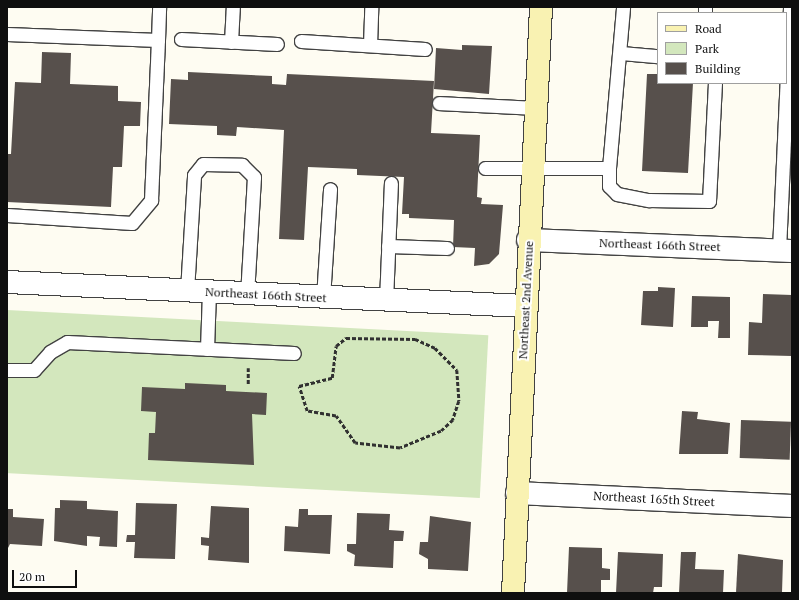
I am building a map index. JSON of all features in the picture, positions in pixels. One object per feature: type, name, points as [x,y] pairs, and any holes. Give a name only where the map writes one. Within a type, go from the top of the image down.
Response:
[{"type":"street","name":"Northeast 2nd Avenue","points":[[513,593],[528,240],[541,7]]},
{"type":"street","name":"Northeast 166th Street","points":[[528,240],[785,250]]},
{"type":"street","name":"Northeast 166th Street","points":[[7,282],[386,301],[525,306]]},
{"type":"street","name":"Northeast 165th Street","points":[[517,493],[792,506]]},
{"type":"lane","points":[[7,215],[132,223],[151,200],[159,7]]},
{"type":"lane","points":[[231,42],[233,7]]},
{"type":"lane","points":[[370,45],[371,7]]},
{"type":"lane","points":[[623,7],[621,53],[609,168],[609,186],[617,194],[649,200],[709,201],[715,84]]},
{"type":"lane","points":[[785,250],[790,7]]},
{"type":"lane","points":[[7,34],[158,40]]},
{"type":"lane","points":[[181,39],[278,44]]},
{"type":"lane","points":[[301,41],[425,49]]},
{"type":"lane","points":[[621,53],[657,56]]},
{"type":"lane","points":[[439,103],[535,108]]},
{"type":"lane","points":[[207,349],[198,292],[194,176],[204,164],[242,165],[254,177],[247,294]]},
{"type":"lane","points":[[485,168],[532,170],[609,168]]},
{"type":"lane","points":[[386,301],[391,183]]},
{"type":"lane","points":[[323,298],[330,189]]},
{"type":"lane","points":[[388,246],[447,248]]},
{"type":"lane","points":[[7,370],[34,370],[50,352],[67,342],[294,353]]},
{"type":"path","points":[[346,338],[415,339],[435,348],[457,370],[459,401],[453,420],[441,431],[400,448],[355,443],[336,416],[307,410],[299,386],[332,378],[336,346],[346,338]]},
{"type":"green space","points":[[7,310],[488,335],[480,498],[7,473]]},
{"type":"building","points":[[462,45],[492,46],[489,94],[434,89],[436,48],[462,50]]},
{"type":"building","points":[[42,52],[71,53],[70,84],[118,86],[118,101],[141,102],[140,126],[124,126],[122,167],[113,167],[111,207],[7,202],[7,154],[11,154],[15,82],[41,83]]},
{"type":"building","points":[[188,72],[272,76],[272,84],[286,85],[287,74],[434,81],[431,133],[480,135],[477,197],[482,198],[481,204],[503,205],[499,254],[489,264],[474,266],[475,248],[453,247],[454,220],[409,218],[409,214],[402,214],[404,177],[357,175],[357,169],[308,167],[304,240],[279,239],[284,130],[237,127],[236,136],[217,135],[217,126],[169,124],[171,79],[188,80]]},
{"type":"building","points":[[647,74],[657,74],[657,84],[693,84],[688,173],[642,171]]},
{"type":"building","points":[[658,287],[675,288],[673,327],[641,325],[643,291],[658,291]]},
{"type":"building","points":[[763,294],[792,295],[792,356],[748,355],[749,322],[762,323]]},
{"type":"building","points":[[692,296],[730,297],[730,338],[718,338],[719,321],[708,321],[708,327],[691,327]]},
{"type":"building","points":[[185,383],[226,385],[226,391],[267,393],[266,415],[252,414],[254,465],[148,460],[149,433],[155,433],[156,412],[141,411],[142,387],[185,389]]},
{"type":"building","points":[[682,411],[698,412],[697,419],[730,423],[728,454],[679,454]]},
{"type":"building","points":[[741,420],[791,422],[790,460],[740,458]]},
{"type":"building","points":[[60,500],[87,501],[87,509],[118,511],[117,547],[99,546],[100,537],[87,536],[87,546],[54,541],[55,508],[60,508]]},
{"type":"building","points":[[136,503],[177,504],[175,559],[134,558],[135,542],[126,542],[127,535],[135,535]]},
{"type":"building","points":[[211,506],[249,508],[249,563],[208,560],[209,546],[201,545],[201,537],[209,538]]},
{"type":"building","points":[[7,509],[13,509],[13,517],[44,519],[42,546],[10,544],[7,550]]},
{"type":"building","points":[[299,509],[308,509],[308,515],[332,515],[330,554],[284,551],[285,526],[298,527]]},
{"type":"building","points":[[357,513],[390,514],[389,530],[404,531],[403,541],[394,541],[393,568],[354,566],[355,555],[347,551],[347,544],[356,544]]},
{"type":"building","points":[[430,516],[471,522],[468,571],[428,569],[428,559],[419,554],[420,542],[428,542]]},
{"type":"building","points":[[569,547],[602,548],[602,568],[610,569],[610,580],[601,580],[601,593],[567,593]]},
{"type":"building","points":[[618,552],[663,554],[662,587],[654,587],[653,593],[616,593]]},
{"type":"building","points":[[681,552],[696,552],[695,569],[724,570],[723,593],[679,593]]},
{"type":"building","points":[[738,554],[783,560],[782,593],[736,593]]}]
